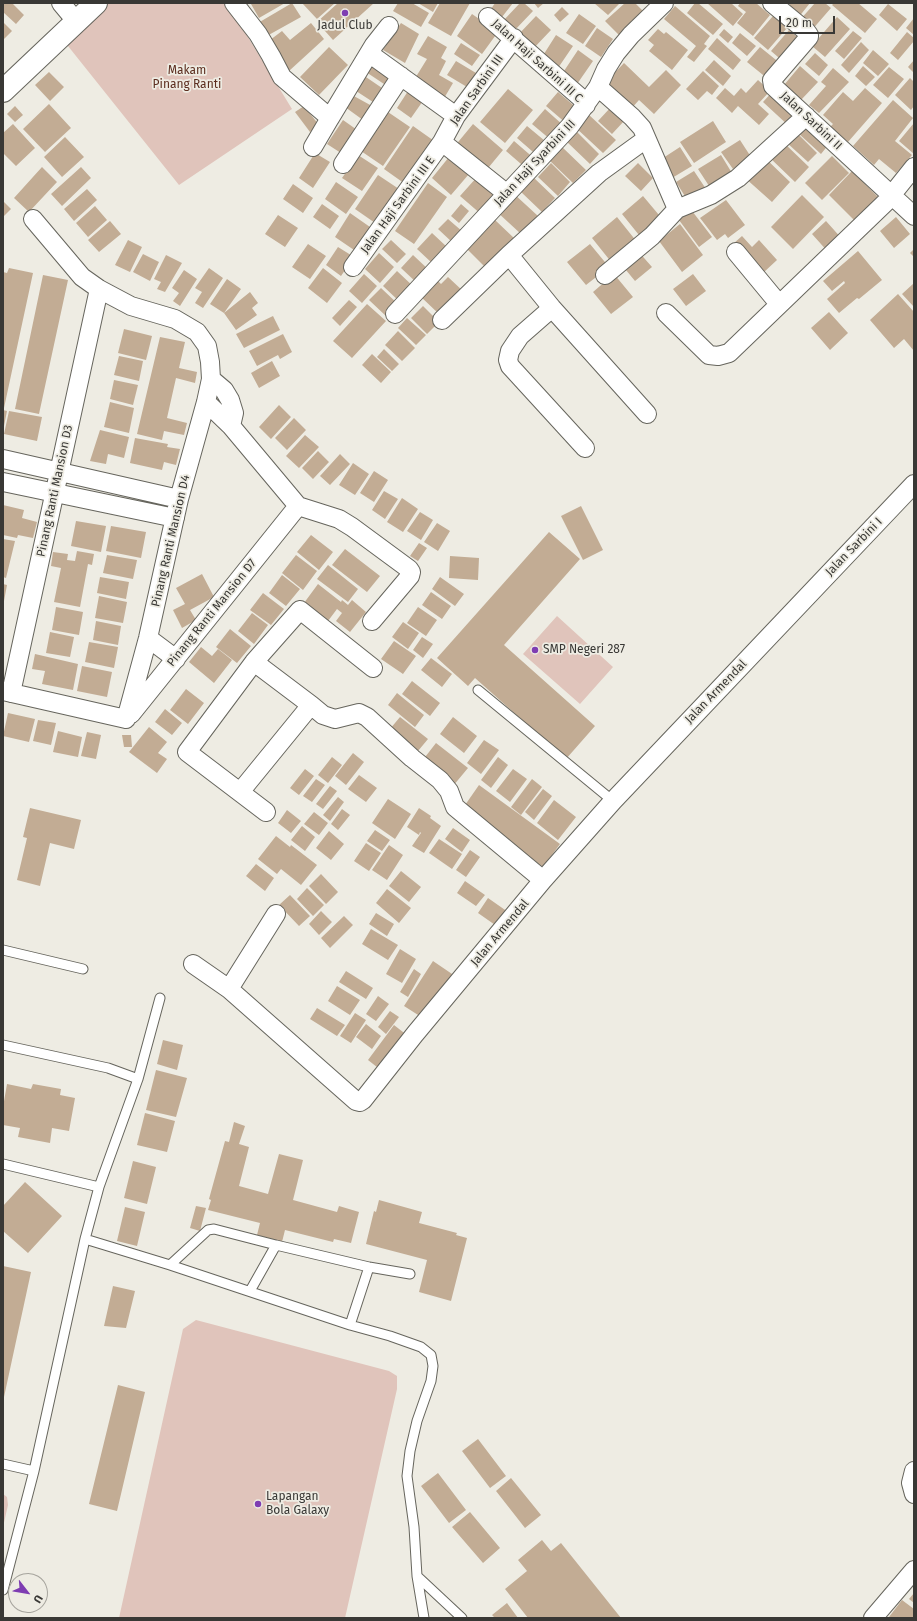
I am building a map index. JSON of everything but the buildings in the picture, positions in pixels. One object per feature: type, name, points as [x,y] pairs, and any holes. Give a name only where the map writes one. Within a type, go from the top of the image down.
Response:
[{"type":"street","points":[[60,3],[76,22]]},
{"type":"street","points":[[3,90],[96,3]]},
{"type":"street","points":[[234,3],[258,34],[272,56],[282,77],[330,118]]},
{"type":"street","name":"Jalan Sarbini II","points":[[772,3],[808,32],[808,37],[772,80],[773,86],[914,216]]},
{"type":"street","name":"Jalan Haji Syarbini III","points":[[395,314],[506,193],[560,138],[598,87],[606,69],[616,53],[656,5]]},
{"type":"street","name":"Jalan Haji Sarbini III C","points":[[488,17],[514,38],[581,98],[586,105]]},
{"type":"street","points":[[313,147],[374,45],[389,26]]},
{"type":"street","name":"Jalan Sarbini III","points":[[442,142],[456,116],[514,38]]},
{"type":"street","points":[[370,54],[456,116]]},
{"type":"street","points":[[343,164],[401,76]]},
{"type":"street","points":[[598,87],[632,117],[642,128],[678,209]]},
{"type":"street","points":[[605,274],[652,236],[678,209],[711,195],[738,178],[806,116]]},
{"type":"street","points":[[442,320],[509,255],[599,173],[646,139]]},
{"type":"street","points":[[442,142],[506,193]]},
{"type":"street","name":"Jalan Haji Sarbini III E","points":[[353,267],[442,142]]},
{"type":"street","points":[[666,313],[709,355],[718,356],[729,353],[892,195],[914,167]]},
{"type":"street","points":[[33,219],[82,277],[99,289],[131,306],[175,319],[197,332],[206,346],[210,370],[230,400],[234,414],[231,426]]},
{"type":"street","points":[[736,252],[779,304]]},
{"type":"street","points":[[509,255],[552,308],[647,414]]},
{"type":"street","name":"Pinang Ranti Mansion D3","points":[[7,692],[55,493],[99,289]]},
{"type":"street","points":[[552,308],[520,336],[510,351],[508,360],[510,366],[585,448]]},
{"type":"street","name":"Pinang Ranti Mansion D4","points":[[126,719],[148,638],[179,499],[206,402],[210,370]]},
{"type":"street","points":[[206,402],[231,426],[298,506],[339,519],[409,569],[411,572],[410,576],[372,621]]},
{"type":"street","points":[[3,459],[179,499]]},
{"type":"street","points":[[3,482],[175,518]]},
{"type":"street","name":"Jalan Sarbini I","points":[[794,610],[914,484]]},
{"type":"street","name":"Pinang Ranti Mansion D7","points":[[126,719],[176,659],[298,506]]},
{"type":"street","points":[[266,812],[187,752],[254,662],[300,610],[373,668]]},
{"type":"street","name":"Jalan Armendal","points":[[193,964],[229,989],[356,1101],[360,1102],[543,880],[613,801],[794,610]]},
{"type":"street","points":[[148,638],[176,659]]},
{"type":"street","points":[[254,662],[323,715],[335,719],[359,713],[367,717],[412,758],[440,780],[449,791],[455,807],[543,880]]},
{"type":"street","points":[[7,692],[126,719]]},
{"type":"street","points":[[240,792],[311,705]]},
{"type":"street","points":[[229,989],[276,914]]},
{"type":"street","points":[[914,1471],[911,1483],[914,1494]]},
{"type":"street","points":[[873,1618],[914,1570]]},
{"type":"lane","points":[[478,690],[613,801]]},
{"type":"lane","points":[[3,950],[83,969]]},
{"type":"lane","points":[[3,1590],[34,1471],[84,1239],[99,1187],[138,1079],[160,998]]},
{"type":"lane","points":[[3,1045],[108,1068],[138,1079]]},
{"type":"lane","points":[[3,1164],[99,1187]]},
{"type":"lane","points":[[170,1265],[208,1230],[214,1229],[369,1267],[410,1274]]},
{"type":"lane","points":[[84,1239],[170,1265],[350,1325],[390,1336],[421,1347],[431,1355],[433,1366],[431,1381],[417,1421],[410,1451],[407,1476],[414,1527],[417,1576],[424,1618]]},
{"type":"lane","points":[[250,1291],[276,1245]]},
{"type":"lane","points":[[350,1325],[369,1267]]},
{"type":"lane","points":[[3,1464],[34,1471]]},
{"type":"lane","points":[[417,1576],[462,1618]]},
{"type":"green space","name":"Makam Pinang Ranti","points":[[105,3],[227,3],[292,109],[179,185],[64,41]]},
{"type":"green space","points":[[557,616],[613,667],[580,704],[523,654]]},
{"type":"green space","name":"Lapangan Bola Galaxy","points":[[196,1320],[389,1371],[397,1376],[397,1389],[345,1618],[119,1618],[183,1329]]},
{"type":"green space","points":[[3,1494],[7,1497],[8,1505],[3,1527]]},
{"type":"place","name":"Jadul Club","points":[[345,13]]},
{"type":"place","name":"SMP Negeri 287","points":[[535,650]]},
{"type":"place","name":"Lapangan Bola Galaxy","points":[[258,1504]]}]
